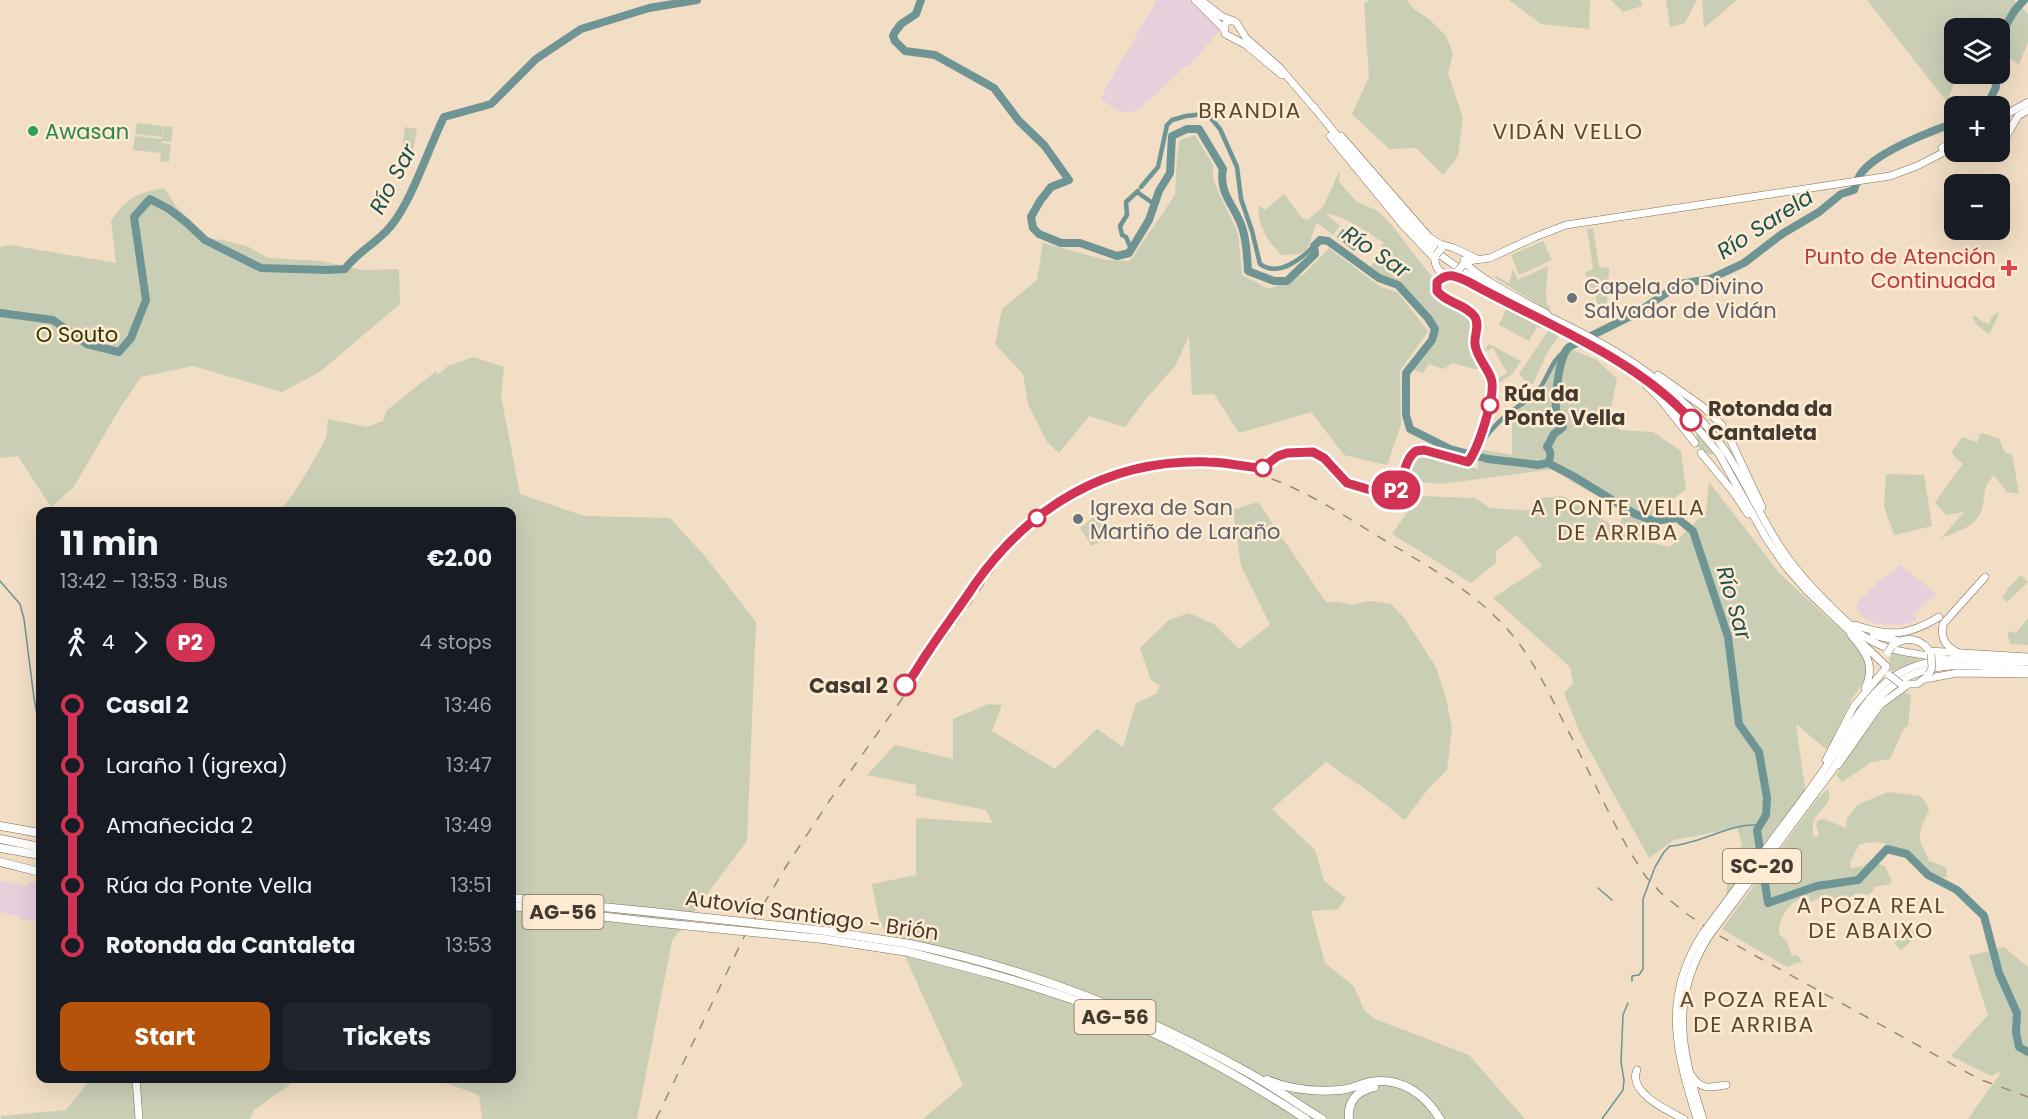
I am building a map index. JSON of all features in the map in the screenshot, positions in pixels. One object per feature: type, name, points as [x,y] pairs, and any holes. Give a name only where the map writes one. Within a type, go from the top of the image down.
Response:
[{"type":"highway","points":[[0,826],[36,832]]},
{"type":"highway","points":[[0,839],[36,847]]},
{"type":"highway","points":[[0,848],[36,854]]},
{"type":"highway","points":[[0,862],[36,871]]},
{"type":"highway","name":"Autovía Santiago - Brión","points":[[516,898],[825,931],[994,964],[1075,991],[1141,1018],[1247,1072],[1322,1119]]},
{"type":"highway","name":"Autovía Santiago - Brión","points":[[516,906],[909,948],[992,973],[1113,1016],[1201,1057],[1306,1119]]},
{"type":"highway","points":[[1247,1072],[1274,1083],[1302,1090],[1341,1090],[1372,1082],[1393,1082],[1421,1095],[1433,1107],[1440,1119]]},
{"type":"highway","points":[[1349,1119],[1349,1106],[1358,1093],[1380,1086],[1397,1088],[1411,1094],[1420,1100],[1435,1119]]},
{"type":"main road","points":[[1195,0],[1223,28],[1226,34],[1246,45],[1280,74],[1319,116],[1410,226],[1447,260],[1468,275],[1623,360],[1694,418],[1729,457],[1769,530],[1797,570],[1864,637],[1884,647],[1909,655],[1945,659]]},
{"type":"main road","points":[[1200,0],[1221,16],[1232,21],[1246,38],[1282,69],[1363,178],[1437,254],[1439,271],[1445,274],[1542,234],[1573,224],[1864,180],[1898,173],[1944,152]]},
{"type":"main road","points":[[1223,28],[1227,22],[1232,21]]},
{"type":"main road","points":[[1231,36],[1237,33],[1239,27]]},
{"type":"main road","points":[[2010,113],[2028,102]]},
{"type":"main road","points":[[1311,107],[1357,153],[1420,228],[1438,243],[1482,259]]},
{"type":"main road","points":[[2010,129],[2018,116],[2028,110]]},
{"type":"main road","points":[[1898,173],[1944,148]]},
{"type":"main road","points":[[1437,254],[1449,246]]},
{"type":"main road","points":[[1458,250],[1460,267]]},
{"type":"main road","points":[[1482,259],[1479,269],[1482,276]]},
{"type":"main road","points":[[1460,267],[1546,318]]},
{"type":"main road","points":[[1460,267],[1482,276],[1546,318]]},
{"type":"main road","points":[[1623,360],[1650,370],[1712,414],[1722,425]]},
{"type":"main road","points":[[1623,360],[1652,389],[1695,443]]},
{"type":"main road","points":[[1694,418],[1719,454],[1766,538]]},
{"type":"main road","points":[[1729,437],[1761,506],[1769,530]]},
{"type":"main road","points":[[1701,453],[1734,493],[1796,578],[1903,685]]},
{"type":"main road","points":[[1959,653],[1945,642],[1943,624],[1985,577]]},
{"type":"main road","points":[[1833,769],[1843,760],[1880,705],[1903,685],[1917,684],[1928,676],[1932,668],[1930,652],[1923,644],[1916,640],[1899,641],[1876,636],[1840,615]]},
{"type":"main road","points":[[1855,625],[1880,633],[1896,633],[1921,628],[1939,617]]},
{"type":"main road","points":[[1816,782],[1870,675],[1867,655],[1851,635]]},
{"type":"main road","points":[[1861,696],[1887,669],[1890,649],[1899,641]]},
{"type":"main road","points":[[1930,652],[2028,657]]},
{"type":"main road","name":"SC-20","points":[[1697,1119],[1681,1069],[1675,1028],[1678,995],[1684,973],[1706,935],[1811,794],[1833,769],[1858,726],[1883,693],[1911,671],[1927,662],[1945,659],[2028,663]]},
{"type":"main road","name":"SC-20","points":[[1811,794],[1816,782],[1866,701],[1897,673],[1952,667],[2028,669]]},
{"type":"main road","points":[[1928,676],[1957,673],[2028,674]]},
{"type":"main road","name":"SC-20","points":[[1703,1119],[1688,1069],[1682,1035],[1684,1000],[1690,975],[1706,935]]},
{"type":"main road","points":[[1688,1069],[1695,1081],[1703,1087],[1726,1085]]},
{"type":"main road","points":[[1637,1070],[1636,1080],[1644,1094],[1684,1119]]},
{"type":"main road","points":[[136,1083],[139,1119]]},
{"type":"shaded area","points":[[1157,0],[1188,0],[1218,27],[1219,31],[1189,66],[1186,66],[1135,111],[1118,111],[1101,99]]},
{"type":"shaded area","points":[[1900,565],[1936,593],[1913,615],[1917,620],[1902,625],[1886,625],[1863,618],[1856,608],[1858,602]]},
{"type":"shaded area","points":[[0,881],[28,886],[30,881],[36,883],[36,919],[21,921],[21,917],[0,912]]},
{"type":"green space","points":[[1370,0],[1407,0],[1414,9],[1429,19],[1446,36],[1453,53],[1448,73],[1463,118],[1458,156],[1443,175],[1416,148],[1389,149],[1352,114],[1369,77],[1364,3]]},
{"type":"green space","points":[[1509,0],[1590,0],[1589,29],[1541,24]]},
{"type":"green space","points":[[1611,0],[1641,0],[1642,6],[1623,12]]},
{"type":"green space","points":[[1666,0],[1697,0],[1685,23],[1670,27]]},
{"type":"green space","points":[[1702,0],[1737,0],[1704,28]]},
{"type":"green space","points":[[1867,0],[2014,0],[2028,14],[2028,42],[2019,64],[2010,59],[2010,18],[1944,18],[1944,84],[1954,84],[1949,96],[1944,96],[1944,98]]},
{"type":"green space","points":[[137,123],[163,126],[162,137],[135,134]]},
{"type":"green space","points":[[164,126],[173,127],[171,142],[162,141],[162,143],[171,144],[169,162],[160,161],[161,153],[133,150],[135,136],[162,139]]},
{"type":"green space","points":[[405,127],[417,129],[413,151],[402,149]]},
{"type":"green space","points":[[1195,135],[1213,165],[1213,177],[1218,191],[1238,233],[1242,275],[1269,289],[1304,274],[1329,248],[1379,286],[1398,293],[1428,331],[1400,371],[1401,425],[1387,465],[1344,455],[1311,412],[1239,433],[1214,394],[1192,395],[1189,336],[1175,366],[1125,427],[1089,416],[1059,453],[1047,442],[1028,404],[1023,374],[995,344],[1002,309],[1037,280],[1043,243],[1106,260],[1130,261],[1175,195],[1180,140]]},
{"type":"green space","points":[[1340,170],[1339,182],[1357,202],[1378,211],[1390,223],[1432,277],[1433,292],[1440,300],[1471,319],[1475,326],[1473,349],[1485,369],[1474,369],[1453,363],[1443,369],[1429,364],[1423,373],[1413,369],[1434,342],[1435,326],[1426,310],[1399,284],[1393,283],[1369,268],[1380,255],[1401,272],[1402,270],[1381,246],[1384,243],[1356,225],[1334,215],[1326,214],[1340,226],[1333,235],[1317,223],[1305,251],[1293,255],[1282,255],[1272,245],[1262,227],[1259,206],[1265,210],[1284,194],[1302,218],[1308,220],[1323,207]]},
{"type":"green space","name":"O Souto","points":[[164,188],[176,206],[207,238],[247,246],[268,258],[321,261],[363,270],[399,269],[400,304],[321,371],[282,392],[193,366],[141,377],[73,488],[51,507],[18,456],[0,458],[0,247],[10,245],[116,263],[111,221],[133,198]]},
{"type":"green space","points":[[1593,228],[1599,267],[1609,268],[1607,306],[1598,306],[1593,287],[1590,288],[1585,272],[1593,268],[1587,229]]},
{"type":"green space","points":[[1543,241],[1552,260],[1519,275],[1511,255]]},
{"type":"green space","points":[[1548,266],[1546,294],[1550,311],[1495,278],[1496,276],[1509,283],[1513,269],[1518,280]]},
{"type":"green space","points":[[1507,307],[1544,325],[1542,329],[1537,327],[1529,341],[1499,325]]},
{"type":"green space","points":[[1998,312],[1989,334],[1978,326],[1972,317],[1975,315],[1981,321],[1990,324],[1991,317]]},
{"type":"green space","points":[[1550,328],[1560,334],[1548,351],[1533,384],[1528,384],[1519,374]]},
{"type":"green space","points":[[1489,344],[1521,361],[1512,374],[1500,384],[1495,380],[1507,373],[1493,348],[1484,352]]},
{"type":"green space","points":[[1563,346],[1597,360],[1617,379],[1609,417],[1620,430],[1653,432],[1681,451],[1686,490],[1655,510],[1640,533],[1657,544],[1670,547],[1706,512],[1709,482],[1780,574],[1855,643],[1865,658],[1867,672],[1865,681],[1853,697],[1827,750],[1796,724],[1805,789],[1726,896],[1729,867],[1742,844],[1737,828],[1674,840],[1649,858],[1580,733],[1564,693],[1573,683],[1570,667],[1493,598],[1542,566],[1517,535],[1496,551],[1496,563],[1471,583],[1392,534],[1419,496],[1475,498],[1490,508],[1539,511],[1541,498],[1563,496],[1617,528],[1626,511],[1572,482],[1554,469],[1441,484],[1406,481],[1411,459],[1417,454],[1478,469],[1479,449],[1512,455],[1512,415],[1544,388]]},
{"type":"green space","points":[[473,357],[504,367],[501,396],[520,494],[584,516],[670,518],[704,555],[756,622],[747,841],[672,941],[637,1119],[482,1119],[479,1095],[446,1083],[516,1083],[516,507],[283,507],[318,454],[327,435],[328,419],[367,427],[383,421],[386,411],[436,371],[437,375],[448,366]]},
{"type":"green space","points":[[1711,424],[1717,425],[1725,433],[1725,445],[1717,453],[1711,454],[1705,453],[1697,445],[1696,439],[1697,433],[1705,425]]},
{"type":"green space","points":[[1981,433],[1999,438],[2005,453],[2012,454],[2019,494],[2007,492],[1994,475],[1985,488],[1982,509],[1976,520],[1965,528],[1941,538],[1964,512],[1946,515],[1935,502],[1963,464],[1951,453],[1962,437],[1977,442]]},
{"type":"green space","points":[[1886,474],[1924,475],[1932,526],[1894,535],[1884,506]]},
{"type":"green space","points":[[1258,502],[1326,602],[1352,605],[1369,601],[1391,604],[1405,619],[1436,667],[1446,698],[1452,729],[1447,770],[1428,789],[1405,820],[1326,762],[1272,809],[1315,850],[1324,881],[1346,898],[1338,909],[1311,911],[1325,963],[1354,986],[1364,1010],[1375,1019],[1469,1055],[1525,1119],[923,1119],[963,1085],[896,936],[886,933],[879,920],[872,884],[916,875],[916,818],[993,823],[986,810],[916,796],[916,785],[867,775],[895,745],[953,759],[953,719],[988,704],[1002,705],[992,731],[1055,769],[1097,729],[1123,747],[1136,703],[1156,694],[1160,686],[1151,680],[1140,648],[1169,620],[1189,613],[1214,624],[1239,649],[1270,625],[1241,566],[1233,510]]},
{"type":"green space","points":[[1095,516],[1113,532],[1112,535],[1092,546],[1080,528]]},
{"type":"green space","points":[[2021,575],[2028,582],[2007,602],[2002,597]]},
{"type":"green space","points":[[2028,618],[2028,645],[2010,644],[2007,631],[2016,633]]},
{"type":"green space","points":[[1892,653],[1921,659],[1891,672],[1889,659]]},
{"type":"green space","points":[[1902,692],[1911,695],[1908,726],[1904,728],[1890,759],[1872,762],[1842,782],[1836,775],[1858,741],[1882,710]]},
{"type":"green space","points":[[1828,789],[1829,799],[1814,820],[1813,836],[1817,837],[1819,834],[1816,825],[1818,820],[1824,819],[1846,828],[1847,818],[1857,805],[1888,792],[1920,796],[1929,810],[1921,830],[1921,843],[1929,861],[1946,867],[1947,877],[1936,878],[1892,846],[1871,842],[1859,845],[1850,862],[1851,868],[1863,866],[1871,861],[1885,866],[1892,881],[1889,884],[1874,887],[1868,895],[1857,893],[1834,908],[1827,894],[1811,902],[1808,895],[1791,905],[1783,916],[1779,934],[1787,941],[1792,956],[1797,955],[1802,961],[1787,967],[1722,929],[1818,798]]},
{"type":"green space","points":[[1911,929],[1917,936],[1901,950],[1894,943]]},
{"type":"green space","points":[[2004,947],[2028,967],[2028,1119],[1968,1119],[2002,1071],[1991,1076],[1951,1056],[1988,1015],[1969,956]]},
{"type":"green space","points":[[88,1083],[292,1083],[254,1110],[250,1119],[1,1119],[1,1116],[66,1110]]},
{"type":"water","points":[[1343,229],[1360,243],[1354,251],[1337,237]]},
{"type":"waterway","name":"Río Sar","points":[[0,313],[53,320],[87,344],[119,352],[131,338],[146,300],[134,217],[150,199],[169,209],[205,240],[261,268],[345,269],[385,233],[398,216],[413,189],[444,117],[491,104],[536,59],[581,29],[649,8],[697,0]]},
{"type":"waterway","name":"Río Sar","points":[[921,0],[916,14],[901,24],[895,32],[893,36],[895,41],[905,51],[935,55],[994,88],[1019,121],[1044,145],[1069,180],[1051,187],[1031,217],[1033,228],[1039,234],[1061,243],[1080,243],[1117,256],[1129,253],[1149,220],[1159,191],[1170,173],[1172,136],[1187,129],[1199,129],[1223,169],[1225,192],[1244,233],[1248,271],[1274,281],[1287,281],[1315,254],[1314,246],[1320,240],[1328,241],[1379,278],[1398,285],[1428,318],[1435,329],[1432,340],[1406,373],[1406,415],[1410,429],[1450,449],[1488,459],[1538,465],[1548,463],[1635,514],[1654,521],[1677,518],[1693,531],[1728,637],[1739,724],[1759,752],[1767,798],[1766,815],[1757,830],[1768,903],[1817,886],[1858,880],[1887,849],[1907,854],[1928,875],[1957,890],[1984,916],[1999,973],[2017,1013],[2016,1032],[2019,1047],[2028,1052]]},
{"type":"waterway","name":"Río Sarela","points":[[2010,18],[2024,0]]},
{"type":"waterway","name":"Río Sarela","points":[[1992,96],[1996,84]]},
{"type":"waterway","points":[[1141,187],[1158,167],[1167,125],[1172,120],[1204,114],[1210,117],[1220,129],[1237,167],[1241,199],[1260,264],[1267,268],[1282,268],[1296,261],[1314,246]]},
{"type":"waterway","name":"Río Sarela","points":[[1548,463],[1550,451],[1547,447],[1554,434],[1563,427],[1556,409],[1556,395],[1560,367],[1569,347],[1635,314],[1680,284],[1710,279],[1744,263],[1782,234],[1819,212],[1841,194],[1854,190],[1862,172],[1880,157],[1905,143],[1944,127]]},
{"type":"waterway","points":[[1131,249],[1126,237],[1122,235],[1120,226],[1127,215],[1126,202],[1138,191]]},
{"type":"waterway","points":[[1137,192],[1154,204]]},
{"type":"waterway","points":[[1475,455],[1494,426],[1539,389],[1555,362],[1565,351]]},
{"type":"waterway","points":[[0,581],[20,604],[36,709]]},
{"type":"waterway","points":[[1632,981],[1632,976],[1639,975],[1643,969],[1643,899],[1655,867],[1664,852],[1670,846],[1693,842],[1740,826],[1760,826]]},
{"type":"waterway","points":[[1598,888],[1612,900]]},
{"type":"waterway","points":[[1602,1119],[1623,1090],[1621,1062],[1623,1015],[1628,1003]]},
{"type":"railway","points":[[656,1119],[744,937],[787,865],[830,800],[1005,554],[1032,528],[1062,506],[1094,488],[1127,475],[1162,468],[1198,465],[1235,469],[1272,479],[1301,492],[1419,561],[1470,595],[1500,622],[1529,657],[1630,852],[1646,877],[1661,893],[1716,934],[1979,1079],[2028,1097]]},
{"type":"bus line","name":"P2","points":[[905,685],[980,577],[1010,543],[1028,525],[1066,496],[1108,476],[1154,465],[1187,462],[1222,462],[1262,468],[1278,456],[1307,451],[1324,458],[1347,483],[1384,494],[1391,493],[1397,488],[1406,461],[1416,451],[1424,450],[1468,462],[1490,408],[1493,385],[1476,348],[1478,325],[1474,316],[1465,308],[1442,297],[1437,291],[1437,282],[1447,275],[1452,274],[1467,281],[1620,363],[1658,388],[1691,420]]},
{"type":"place","name":"Awasan","points":[[33,131]]},
{"type":"place","name":"Punto de Atención Continuada","points":[[2009,268]]},
{"type":"place","name":"Capela do Divino Salvador de Vidán","points":[[1572,298]]},
{"type":"place","name":"Rúa da Ponte Vella","points":[[1490,405]]},
{"type":"place","name":"Rotonda da Cantaleta","points":[[1691,420]]},
{"type":"place","name":"Igrexa de San Martiño de Laraño","points":[[1078,519]]},
{"type":"place","name":"Casal 2","points":[[905,685]]},
{"type":"district","name":"BRANDIA","points":[[1250,110]]},
{"type":"district","name":"VIDÁN VELLO","points":[[1568,131]]},
{"type":"district","name":"A PONTE VELLA DE ARRIBA","points":[[1618,520]]},
{"type":"district","name":"A POZA REAL DE ABAIXO","points":[[1871,918]]},
{"type":"district","name":"A POZA REAL DE ARRIBA","points":[[1754,1012]]}]
